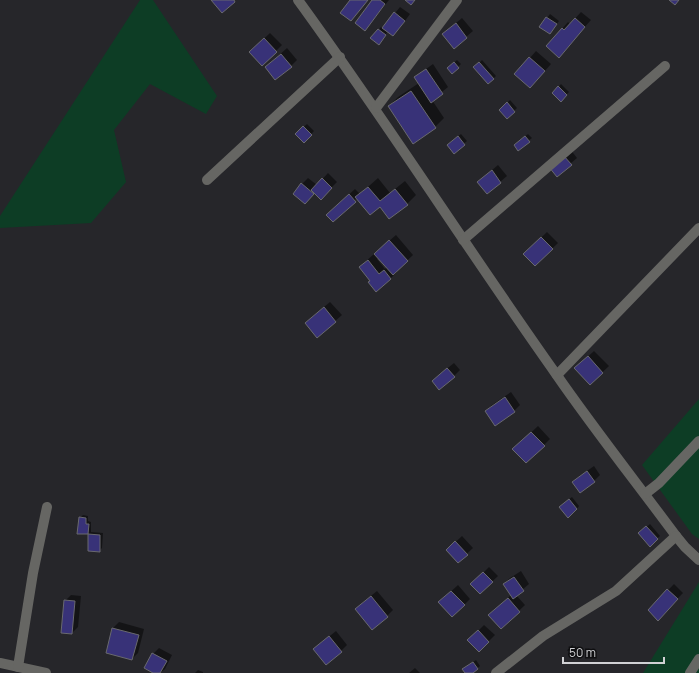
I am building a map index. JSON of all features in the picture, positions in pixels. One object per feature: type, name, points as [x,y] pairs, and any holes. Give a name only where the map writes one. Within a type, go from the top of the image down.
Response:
[{"type":"street","points":[[298,0],[376,108],[463,240],[556,375],[676,536],[699,560]]},
{"type":"street","points":[[376,108],[457,0]]},
{"type":"street","points":[[207,180],[340,57]]},
{"type":"street","points":[[463,240],[665,66]]},
{"type":"street","points":[[556,375],[699,228]]},
{"type":"street","points":[[645,494],[659,483],[699,441]]},
{"type":"street","points":[[18,667],[29,596],[47,507]]},
{"type":"street","points":[[496,673],[543,636],[616,591],[676,536]]},
{"type":"street","points":[[690,673],[699,659]]},
{"type":"street","points":[[0,663],[46,673]]},
{"type":"green space","points":[[140,0],[153,0],[217,96],[206,114],[150,84],[114,130],[126,182],[91,223],[0,228],[0,216]]},
{"type":"green space","points":[[699,399],[699,539],[692,534],[642,465]]},
{"type":"green space","points":[[699,582],[699,673],[643,673]]},
{"type":"building","points":[[211,0],[234,0],[235,2],[222,13]]},
{"type":"building","points":[[350,0],[368,0],[351,21],[340,13]]},
{"type":"building","points":[[372,0],[380,0],[385,4],[365,31],[355,23]]},
{"type":"building","points":[[405,0],[415,0],[411,5]]},
{"type":"building","points":[[669,0],[679,0],[675,5]]},
{"type":"building","points":[[394,12],[405,21],[393,36],[382,28]]},
{"type":"building","points":[[546,17],[557,24],[550,34],[539,27]]},
{"type":"building","points":[[575,18],[585,27],[559,58],[546,46],[562,28],[564,30]]},
{"type":"building","points":[[456,23],[467,38],[454,49],[442,34]]},
{"type":"building","points":[[378,29],[386,35],[379,45],[370,38]]},
{"type":"building","points":[[264,38],[277,52],[262,66],[249,52]]},
{"type":"building","points":[[281,54],[292,67],[275,80],[265,67]]},
{"type":"building","points":[[529,57],[545,71],[530,88],[514,74]]},
{"type":"building","points":[[454,62],[459,68],[452,74],[447,68]]},
{"type":"building","points":[[479,62],[494,79],[488,84],[473,67]]},
{"type":"building","points":[[426,69],[443,94],[431,103],[414,77]]},
{"type":"building","points":[[558,86],[567,95],[561,102],[552,93]]},
{"type":"building","points":[[411,91],[436,128],[413,144],[388,106]]},
{"type":"building","points":[[507,102],[515,112],[507,119],[499,110]]},
{"type":"building","points":[[303,126],[312,135],[304,143],[295,134]]},
{"type":"building","points":[[458,136],[465,145],[454,154],[447,145]]},
{"type":"building","points":[[525,136],[530,142],[518,151],[514,145]]},
{"type":"building","points":[[563,155],[572,165],[557,177],[549,167]]},
{"type":"building","points":[[492,170],[501,183],[487,194],[477,182]]},
{"type":"building","points":[[322,178],[332,188],[321,200],[311,190]]},
{"type":"building","points":[[301,183],[314,194],[305,204],[293,194]]},
{"type":"building","points":[[368,187],[380,201],[395,189],[408,205],[389,219],[380,207],[370,215],[355,197]]},
{"type":"building","points":[[349,194],[356,202],[333,222],[326,215]]},
{"type":"building","points":[[541,237],[553,249],[535,266],[523,254]]},
{"type":"building","points":[[389,240],[408,261],[393,275],[374,254]]},
{"type":"building","points":[[368,260],[379,274],[384,270],[391,279],[376,292],[368,282],[370,281],[359,267]]},
{"type":"building","points":[[324,307],[336,322],[317,338],[305,323]]},
{"type":"building","points":[[588,356],[603,373],[590,385],[574,368]]},
{"type":"building","points":[[447,368],[455,377],[439,390],[432,381]]},
{"type":"building","points":[[505,397],[515,412],[495,426],[485,411]]},
{"type":"building","points":[[531,432],[545,446],[526,463],[512,449]]},
{"type":"building","points":[[587,471],[595,482],[580,493],[572,482]]},
{"type":"building","points":[[569,499],[577,509],[568,518],[559,507]]},
{"type":"building","points":[[79,517],[86,518],[86,524],[89,524],[88,534],[77,534]]},
{"type":"building","points":[[646,526],[658,539],[650,547],[638,533]]},
{"type":"building","points":[[88,534],[100,535],[100,552],[88,551]]},
{"type":"building","points":[[455,541],[468,555],[458,563],[446,550]]},
{"type":"building","points":[[483,572],[493,582],[480,594],[470,584]]},
{"type":"building","points":[[514,577],[524,591],[513,599],[503,584]]},
{"type":"building","points":[[667,589],[678,599],[658,621],[648,610]]},
{"type":"building","points":[[451,591],[465,605],[452,617],[438,602]]},
{"type":"building","points":[[371,596],[388,617],[372,630],[355,609]]},
{"type":"building","points":[[508,598],[520,612],[501,629],[488,615]]},
{"type":"building","points":[[64,600],[75,601],[72,634],[61,633]]},
{"type":"building","points":[[112,628],[139,635],[132,660],[106,653]]},
{"type":"building","points":[[478,630],[489,642],[479,652],[467,640]]},
{"type":"building","points":[[329,636],[342,652],[326,665],[313,649]]},
{"type":"building","points":[[152,653],[167,661],[160,673],[153,673],[144,668]]},
{"type":"building","points":[[473,662],[478,669],[473,673],[465,673],[462,669]]}]
